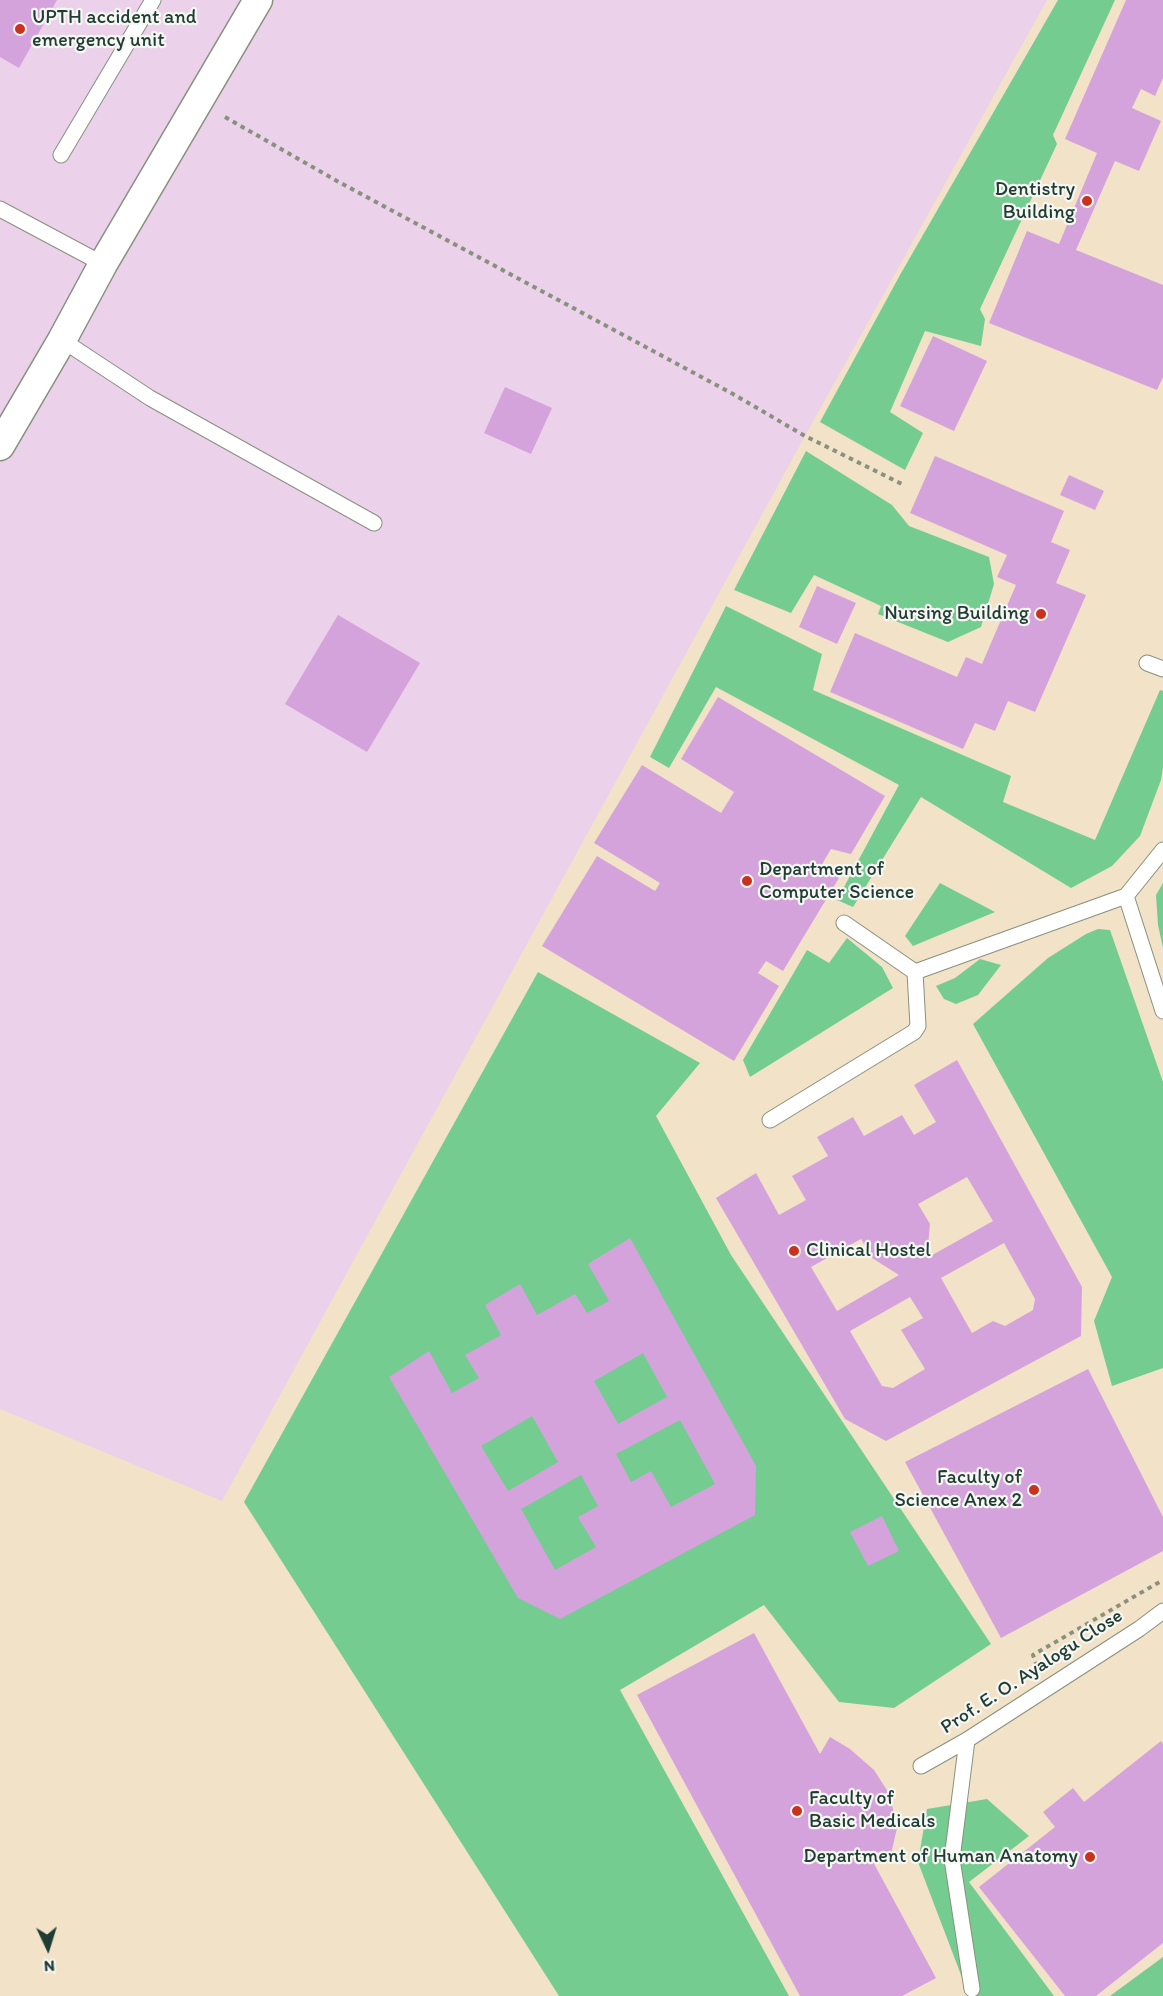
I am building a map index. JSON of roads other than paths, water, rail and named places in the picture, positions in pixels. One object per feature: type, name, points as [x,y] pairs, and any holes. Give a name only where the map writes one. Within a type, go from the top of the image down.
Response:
[{"type":"street","points":[[1,441],[62,340],[103,264],[258,0]]},
{"type":"lane","points":[[61,155],[153,0]]},
{"type":"lane","points":[[0,209],[103,264]]},
{"type":"lane","points":[[62,340],[150,398],[374,524]]},
{"type":"lane","points":[[1147,663],[1163,669]]},
{"type":"lane","points":[[915,972],[1126,896],[1163,850]]},
{"type":"lane","points":[[1126,896],[1157,973],[1163,1011]]},
{"type":"lane","points":[[844,923],[915,972]]},
{"type":"lane","points":[[770,1120],[915,1032],[918,1026],[915,972]]},
{"type":"lane","name":"Prof. E. O. Ayalogu Close","points":[[921,1766],[967,1740],[1139,1629],[1163,1611]]},
{"type":"lane","points":[[967,1740],[952,1859],[972,1989]]},
{"type":"place","name":"UPTH accident and emergency unit","points":[[20,29]]},
{"type":"place","name":"Dentistry Building","points":[[1087,201]]},
{"type":"place","name":"Nursing Building","points":[[1041,614]]},
{"type":"place","name":"Department of Computer Science","points":[[747,881]]},
{"type":"place","name":"Clinical Hostel","points":[[794,1251]]},
{"type":"place","name":"Faculty of Science Anex 2","points":[[1034,1490]]},
{"type":"place","name":"Faculty of Basic Medicals","points":[[797,1811]]},
{"type":"place","name":"Department of Human Anatomy","points":[[1090,1857]]}]
